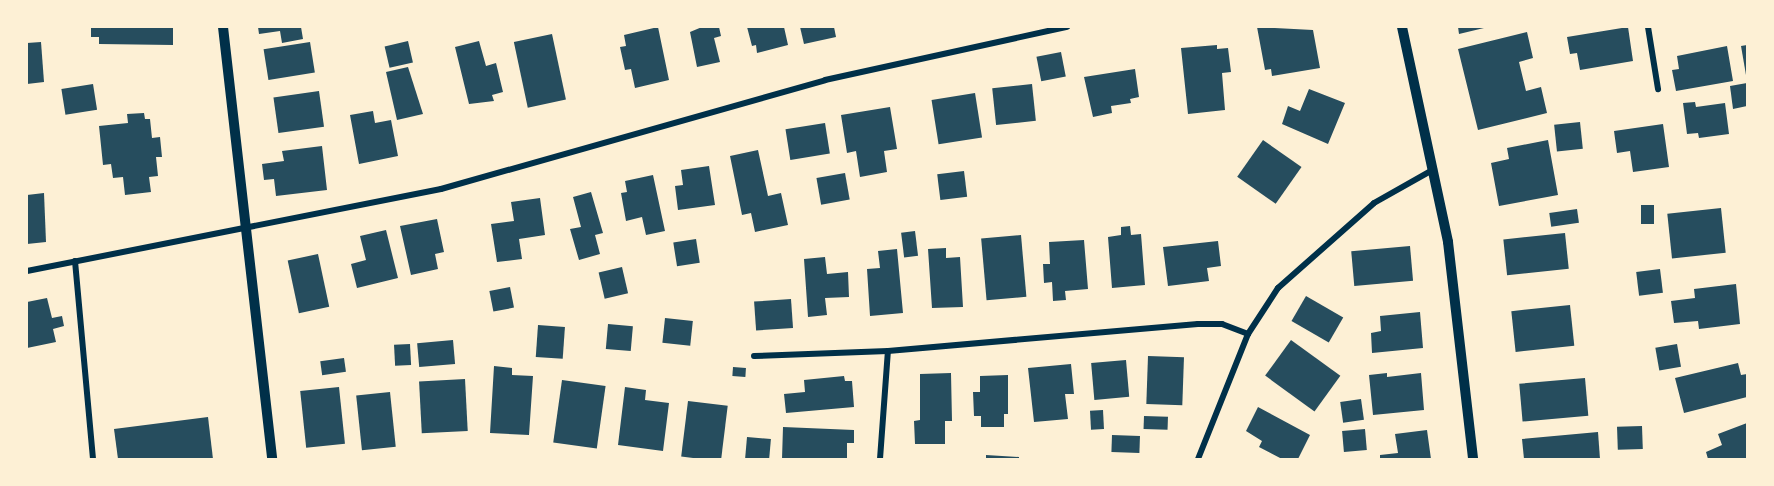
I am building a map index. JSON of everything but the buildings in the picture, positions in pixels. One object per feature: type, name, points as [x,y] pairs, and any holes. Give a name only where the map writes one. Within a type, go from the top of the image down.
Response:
[{"type":"street","points":[[223,27],[244,230],[272,459]]},
{"type":"street","points":[[27,271],[244,230],[441,189],[825,80],[1067,27]]},
{"type":"street","points":[[1402,27],[1448,242],[1473,459]]},
{"type":"street","points":[[1648,27],[1658,89]]},
{"type":"street","points":[[1198,459],[1248,334],[1278,288],[1300,265],[1374,203],[1434,169]]},
{"type":"street","points":[[75,261],[93,459]]},
{"type":"street","points":[[754,356],[888,351],[1198,324],[1222,324],[1248,334]]},
{"type":"street","points":[[880,459],[888,351]]}]
